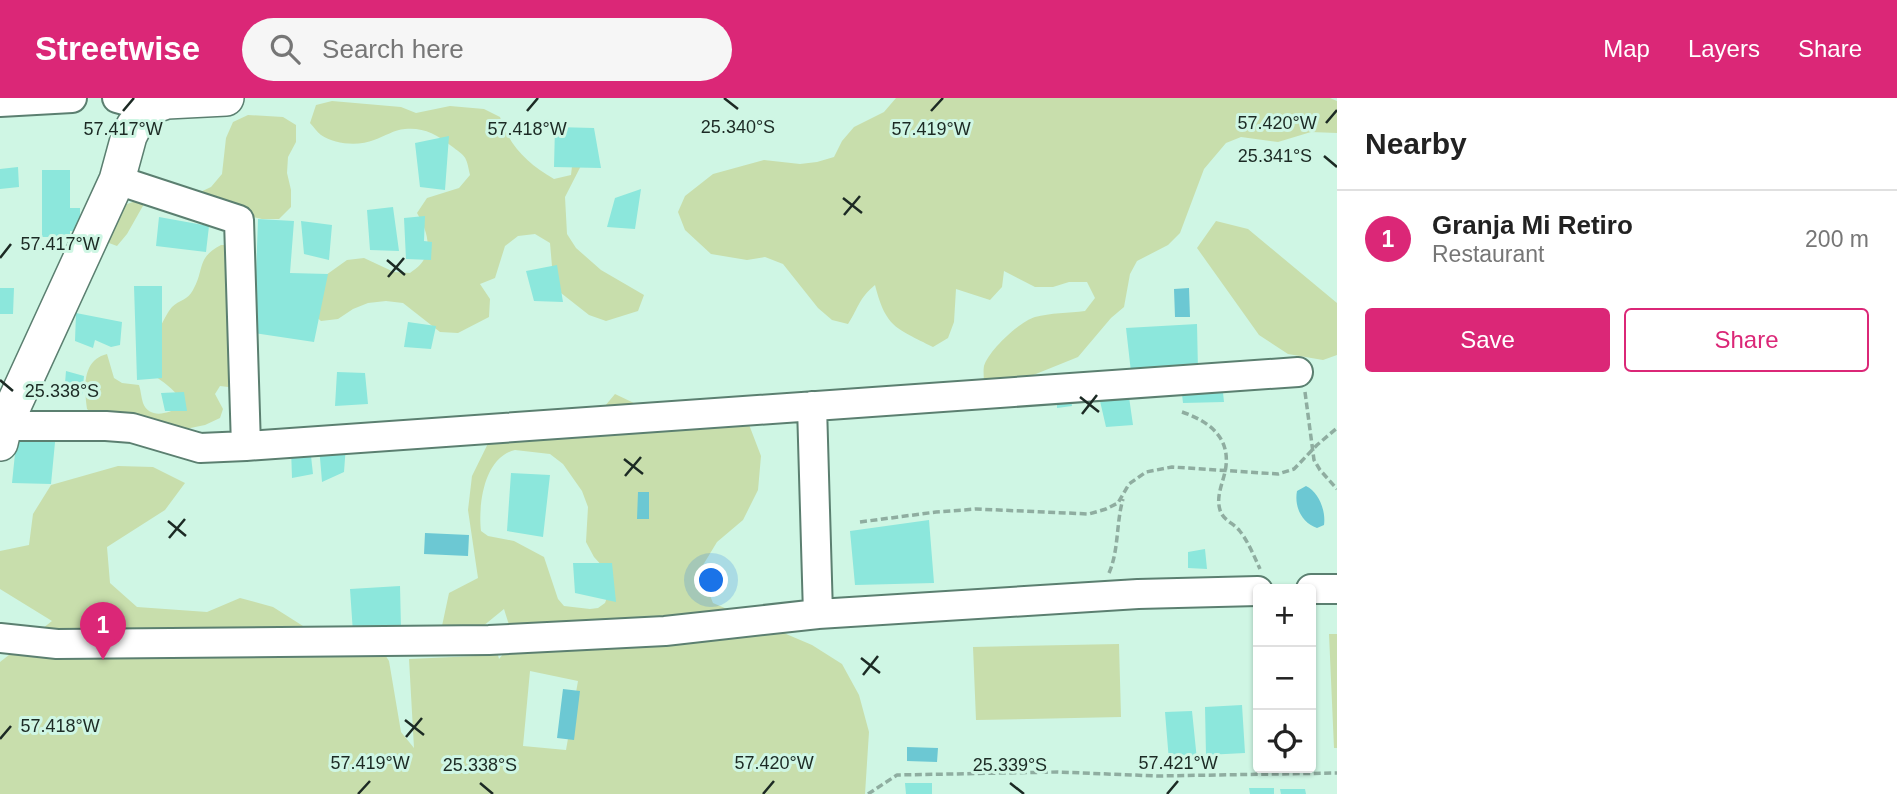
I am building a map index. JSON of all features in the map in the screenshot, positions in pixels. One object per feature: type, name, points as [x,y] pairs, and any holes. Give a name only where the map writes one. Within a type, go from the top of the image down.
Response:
[{"type":"main road","points":[[1,432],[117,180],[134,126],[133,103],[226,98]]},
{"type":"street","points":[[0,102],[72,98]]},
{"type":"street","points":[[117,180],[239,220],[246,446]]},
{"type":"street","points":[[1,432],[106,426],[132,428],[200,448],[812,406],[1301,380]]},
{"type":"street","points":[[812,406],[818,614]]},
{"type":"street","points":[[0,638],[57,644],[489,640],[665,631],[818,614],[1138,594],[1260,581]]},
{"type":"street","points":[[1316,589],[1337,589]]},
{"type":"path","points":[[1301,380],[1314,460],[1337,489]]},
{"type":"path","points":[[1182,412],[1201,419],[1219,434],[1223,442],[1226,470],[1219,492],[1219,507],[1222,515],[1238,528],[1260,581]]},
{"type":"path","points":[[1107,580],[1113,564],[1123,497],[1129,484],[1146,472],[1172,467],[1278,474],[1294,470],[1337,428]]},
{"type":"path","points":[[860,522],[976,509],[1089,513],[1106,509],[1123,497]]},
{"type":"path","points":[[868,794],[897,775],[1058,772],[1157,776],[1337,773]]},
{"type":"green space","points":[[896,98],[1330,98],[1337,101],[1337,133],[1311,132],[1278,142],[1241,137],[1226,143],[1204,169],[1180,233],[1168,245],[1137,261],[1130,274],[1124,307],[1111,318],[1078,357],[999,389],[984,383],[984,366],[992,352],[1013,330],[1028,320],[1085,311],[1095,298],[1087,282],[1035,287],[1004,271],[1002,287],[990,300],[956,289],[954,322],[948,338],[933,347],[901,330],[888,319],[875,285],[862,299],[848,324],[832,320],[818,308],[783,264],[765,257],[747,260],[711,254],[685,230],[678,212],[685,196],[713,174],[764,160],[800,164],[834,157],[842,141],[854,127],[884,112]]},
{"type":"green space","points":[[332,101],[401,107],[416,113],[450,106],[484,109],[500,117],[514,145],[536,167],[554,179],[571,175],[575,141],[588,152],[565,197],[567,234],[576,248],[601,270],[644,295],[638,311],[606,321],[589,315],[561,293],[553,278],[550,243],[535,234],[518,236],[505,246],[495,278],[480,284],[490,299],[489,317],[458,333],[440,332],[403,303],[386,301],[368,303],[338,319],[321,321],[308,310],[319,280],[347,260],[364,258],[394,272],[410,273],[422,263],[428,242],[417,213],[427,198],[459,188],[470,175],[462,154],[423,130],[401,130],[362,143],[340,143],[327,138],[310,123],[316,105]]},
{"type":"green space","points":[[248,115],[283,117],[296,125],[296,142],[288,157],[287,173],[291,207],[279,219],[262,219],[159,197],[144,204],[117,246],[101,240],[113,209],[144,198],[196,194],[211,187],[222,174],[226,138],[233,122]]},
{"type":"green space","points":[[1216,221],[1248,229],[1337,303],[1337,355],[1323,360],[1288,354],[1259,335],[1197,248]]},
{"type":"green space","points":[[221,245],[230,245],[235,382],[228,387],[220,386],[215,394],[223,409],[220,418],[205,425],[171,432],[94,415],[87,409],[86,376],[93,362],[107,354],[114,378],[122,383],[139,385],[143,403],[150,411],[159,414],[179,407],[180,398],[168,385],[153,375],[152,348],[169,311],[191,293],[204,259]]},
{"type":"green space","points":[[615,394],[680,425],[748,422],[761,456],[758,490],[743,520],[717,542],[700,570],[713,603],[812,645],[842,664],[859,695],[869,732],[865,794],[0,794],[0,662],[52,621],[0,589],[0,551],[29,545],[33,514],[51,485],[118,466],[153,467],[185,483],[165,510],[107,547],[110,583],[137,607],[207,612],[240,598],[273,607],[303,626],[337,635],[370,632],[389,661],[401,732],[414,748],[409,659],[498,655],[499,659],[514,641],[504,609],[477,631],[442,626],[449,593],[478,578],[468,510],[472,476],[502,415],[594,419]],"holes":[[[515,450],[550,454],[563,464],[582,491],[588,507],[586,542],[605,569],[608,595],[605,603],[598,608],[564,606],[558,599],[544,557],[514,541],[488,536],[481,531],[485,483],[496,462]],[[530,671],[578,681],[566,750],[523,746]]]},
{"type":"green space","points":[[1329,634],[1337,634],[1337,748],[1334,748]]},
{"type":"green space","points":[[1119,644],[1121,717],[976,720],[973,647]]},
{"type":"water","points":[[1189,288],[1190,317],[1175,317],[1174,289]]},
{"type":"water","points":[[1306,486],[1315,493],[1323,508],[1324,525],[1317,528],[1303,518],[1298,508],[1297,491]]},
{"type":"water","points":[[638,492],[649,492],[649,519],[637,519]]},
{"type":"water","points":[[425,533],[469,535],[468,556],[424,554]]},
{"type":"water","points":[[563,689],[580,691],[574,740],[557,738]]},
{"type":"water","points":[[907,747],[938,748],[937,762],[907,761]]},
{"type":"building","points":[[555,127],[594,128],[601,168],[554,167]]},
{"type":"building","points":[[449,136],[445,190],[420,187],[415,143]]},
{"type":"building","points":[[18,167],[19,187],[0,189],[0,169]]},
{"type":"building","points":[[42,170],[70,170],[70,208],[80,208],[80,231],[70,231],[70,237],[42,237]]},
{"type":"building","points":[[641,189],[635,229],[607,227],[615,198]]},
{"type":"building","points":[[393,207],[399,251],[370,250],[367,210]]},
{"type":"building","points":[[425,216],[424,241],[432,242],[431,260],[406,259],[404,218]]},
{"type":"building","points":[[159,217],[209,226],[206,252],[156,246]]},
{"type":"building","points":[[258,219],[294,221],[290,273],[328,274],[314,342],[254,333]]},
{"type":"building","points":[[301,221],[332,225],[329,260],[304,254]]},
{"type":"building","points":[[557,265],[563,302],[534,301],[526,271]]},
{"type":"building","points":[[134,286],[162,286],[162,378],[137,380]]},
{"type":"building","points":[[0,288],[14,288],[13,314],[0,314]]},
{"type":"building","points":[[76,313],[122,322],[120,345],[111,347],[95,340],[93,348],[75,341]]},
{"type":"building","points":[[408,322],[436,326],[431,349],[404,347]]},
{"type":"building","points":[[1197,324],[1198,371],[1131,372],[1126,328]]},
{"type":"building","points":[[66,371],[84,376],[82,395],[64,396]]},
{"type":"building","points":[[337,372],[365,373],[368,404],[335,406]]},
{"type":"building","points":[[1222,383],[1224,402],[1183,403],[1181,385]]},
{"type":"building","points":[[184,392],[187,411],[165,411],[161,393]]},
{"type":"building","points":[[1129,397],[1133,425],[1106,427],[1100,401]]},
{"type":"building","points":[[1071,399],[1072,406],[1057,408],[1057,401]]},
{"type":"building","points":[[56,432],[51,484],[12,483],[17,434]]},
{"type":"building","points":[[346,445],[344,472],[322,482],[319,446]]},
{"type":"building","points":[[310,447],[313,474],[292,478],[291,449]]},
{"type":"building","points":[[511,473],[550,475],[543,537],[507,531]]},
{"type":"building","points":[[929,520],[934,583],[855,585],[850,531]]},
{"type":"building","points":[[1205,549],[1207,569],[1188,568],[1188,552]]},
{"type":"building","points":[[573,563],[612,563],[616,602],[575,593]]},
{"type":"building","points":[[400,586],[401,628],[353,633],[350,589]]},
{"type":"building","points":[[1242,705],[1245,753],[1206,755],[1205,707]]},
{"type":"building","points":[[1192,711],[1197,760],[1169,761],[1165,712]]},
{"type":"building","points":[[905,783],[932,783],[932,794],[906,794]]},
{"type":"building","points":[[1249,788],[1274,788],[1274,794],[1250,794]]},
{"type":"building","points":[[1280,789],[1305,789],[1306,794],[1281,794]]},
{"type":"place","name":"Granja Mi Retiro","points":[[103,660]]}]
